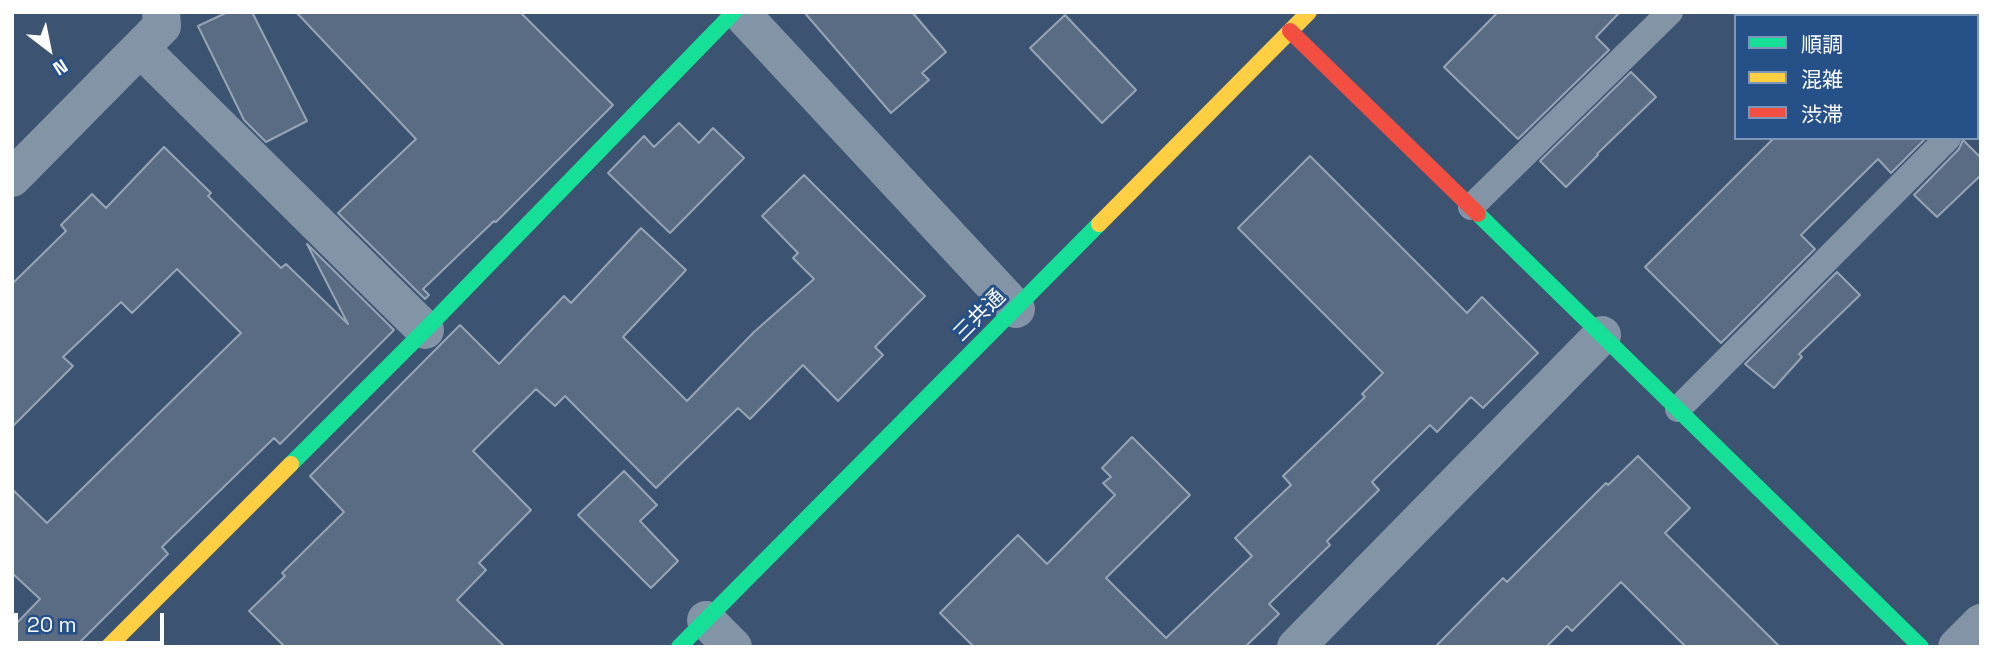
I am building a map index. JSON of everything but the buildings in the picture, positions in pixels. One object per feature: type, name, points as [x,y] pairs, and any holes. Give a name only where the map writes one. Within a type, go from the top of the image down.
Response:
[{"type":"street","points":[[12,178],[162,26],[161,12]]},
{"type":"street","points":[[108,647],[425,330],[734,12]]},
{"type":"street","points":[[740,12],[1016,309]]},
{"type":"street","name":"三共通","points":[[679,647],[1309,12]]},
{"type":"street","points":[[1290,31],[1921,647]]},
{"type":"street","points":[[141,48],[425,330]]},
{"type":"street","points":[[1296,647],[1602,335]]},
{"type":"street","points":[[706,620],[733,647]]},
{"type":"street","points":[[1957,647],[1981,623]]},
{"type":"lane","points":[[1471,207],[1670,12]]},
{"type":"lane","points":[[1678,409],[1946,140]]},
{"type":"traffic: fast","points":[[291,464],[734,12]]},
{"type":"traffic: fast","points":[[1478,214],[1921,647]]},
{"type":"traffic: fast","points":[[679,647],[1099,224]]},
{"type":"traffic: slow","points":[[1099,224],[1309,12]]},
{"type":"traffic: slow","points":[[108,647],[291,464]]},
{"type":"traffic: jam","points":[[1290,31],[1478,214]]}]
